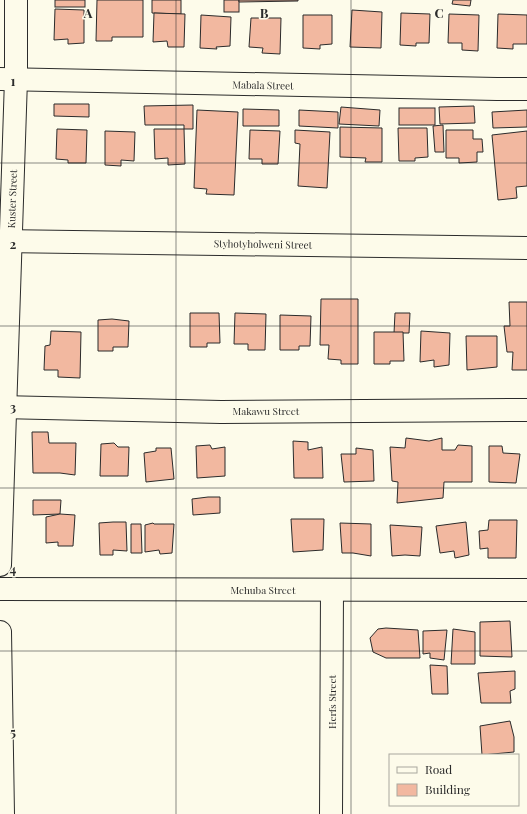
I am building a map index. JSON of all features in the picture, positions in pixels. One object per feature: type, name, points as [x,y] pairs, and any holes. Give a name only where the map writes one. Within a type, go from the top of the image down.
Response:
[{"type":"street","name":"Kuster Street","points":[[0,565],[8,79],[16,0]]},
{"type":"street","name":"Mabala Street","points":[[8,79],[527,89]]},
{"type":"street","name":"Styhotyholweni Street","points":[[5,240],[527,248]]},
{"type":"street","name":"Makawu Street","points":[[2,407],[221,412],[527,410]]},
{"type":"street","name":"Mchuba Street","points":[[0,589],[527,590]]},
{"type":"street","name":"Herfs Street","points":[[330,814],[332,590]]},
{"type":"street","points":[[0,632],[3,814]]},
{"type":"building","points":[[55,0],[85,0],[85,7],[55,7]]},
{"type":"building","points":[[97,0],[143,0],[143,37],[112,37],[112,41],[96,41]]},
{"type":"building","points":[[152,0],[181,0],[181,14],[152,13]]},
{"type":"building","points":[[224,0],[239,0],[239,12],[224,12]]},
{"type":"building","points":[[239,0],[298,0],[298,1],[239,2]]},
{"type":"building","points":[[453,0],[471,0],[470,6],[452,4]]},
{"type":"building","points":[[55,9],[84,10],[84,43],[68,44],[68,39],[54,40]]},
{"type":"building","points":[[352,10],[382,12],[381,48],[350,47]]},
{"type":"building","points":[[154,13],[185,14],[184,47],[168,47],[167,41],[153,42]]},
{"type":"building","points":[[401,13],[430,14],[429,43],[416,43],[416,46],[400,45]]},
{"type":"building","points":[[449,14],[479,15],[478,51],[462,50],[462,43],[448,43]]},
{"type":"building","points":[[498,14],[527,15],[527,44],[513,44],[513,49],[497,48]]},
{"type":"building","points":[[201,15],[231,17],[230,46],[216,47],[217,49],[200,48]]},
{"type":"building","points":[[303,15],[332,15],[332,44],[320,45],[320,49],[303,48]]},
{"type":"building","points":[[251,18],[281,18],[280,54],[262,53],[263,48],[249,47]]},
{"type":"building","points":[[54,104],[89,104],[89,117],[54,116]]},
{"type":"building","points":[[193,105],[193,129],[184,129],[184,125],[145,125],[144,106]]},
{"type":"building","points":[[474,106],[475,123],[440,124],[439,107]]},
{"type":"building","points":[[341,107],[380,110],[379,126],[339,124]]},
{"type":"building","points":[[399,108],[435,108],[435,125],[399,125]]},
{"type":"building","points":[[243,109],[279,110],[279,126],[243,126]]},
{"type":"building","points":[[197,110],[238,112],[234,195],[206,194],[207,189],[194,188]]},
{"type":"building","points":[[299,110],[338,112],[338,128],[299,126]]},
{"type":"building","points":[[527,110],[527,127],[493,128],[492,112]]},
{"type":"building","points":[[443,125],[444,152],[435,152],[433,126]]},
{"type":"building","points":[[340,127],[382,128],[382,162],[365,162],[366,158],[340,157]]},
{"type":"building","points":[[398,128],[427,128],[428,157],[415,158],[415,161],[399,161]]},
{"type":"building","points":[[57,129],[87,130],[86,163],[68,163],[68,160],[56,159]]},
{"type":"building","points":[[154,129],[184,129],[185,164],[168,165],[168,158],[155,159]]},
{"type":"building","points":[[250,130],[280,131],[278,164],[262,164],[262,159],[249,159]]},
{"type":"building","points":[[295,130],[330,132],[327,188],[298,186],[300,144],[295,143]]},
{"type":"building","points":[[446,130],[473,130],[473,139],[482,139],[483,152],[477,152],[477,162],[459,163],[459,158],[446,158]]},
{"type":"building","points":[[105,131],[135,132],[134,161],[121,160],[121,166],[105,165]]},
{"type":"building","points":[[527,131],[527,186],[516,187],[517,198],[498,200],[492,135]]},
{"type":"building","points":[[321,299],[358,299],[358,364],[341,364],[341,360],[328,359],[329,345],[320,345]]},
{"type":"building","points":[[509,302],[527,302],[527,370],[512,370],[513,352],[507,352],[504,326],[510,326]]},
{"type":"building","points":[[190,313],[219,313],[220,343],[207,343],[207,347],[190,347]]},
{"type":"building","points":[[235,313],[266,314],[265,350],[248,350],[248,344],[234,344]]},
{"type":"building","points":[[395,313],[410,313],[409,333],[394,333]]},
{"type":"building","points":[[280,315],[311,316],[310,346],[299,346],[299,350],[280,350]]},
{"type":"building","points":[[112,319],[129,321],[128,347],[113,347],[113,351],[98,351],[98,320]]},
{"type":"building","points":[[51,331],[81,332],[80,378],[58,377],[58,370],[44,370],[45,346],[50,345]]},
{"type":"building","points":[[421,331],[450,333],[449,365],[434,367],[434,360],[420,362]]},
{"type":"building","points":[[374,332],[403,332],[404,361],[390,361],[390,364],[374,364]]},
{"type":"building","points":[[466,336],[497,336],[497,367],[467,370]]},
{"type":"building","points":[[32,432],[48,432],[49,443],[76,443],[75,475],[60,473],[33,473]]},
{"type":"building","points":[[406,438],[429,441],[442,438],[442,450],[455,450],[458,445],[472,446],[472,482],[444,482],[443,498],[397,503],[398,482],[392,481],[390,447],[405,448]]},
{"type":"building","points":[[293,441],[308,442],[308,450],[322,447],[323,478],[294,478]]},
{"type":"building","points":[[114,443],[118,447],[129,447],[128,476],[100,476],[101,444]]},
{"type":"building","points":[[210,445],[212,449],[225,447],[225,476],[197,478],[196,446]]},
{"type":"building","points":[[489,446],[502,446],[503,453],[520,454],[516,483],[489,482]]},
{"type":"building","points":[[156,448],[171,448],[174,479],[146,482],[144,453],[156,451]]},
{"type":"building","points":[[356,448],[373,450],[374,481],[344,482],[341,454],[356,454]]},
{"type":"building","points":[[220,497],[220,513],[193,515],[192,499]]},
{"type":"building","points":[[33,500],[61,500],[60,514],[33,515]]},
{"type":"building","points":[[60,514],[75,515],[73,546],[58,546],[58,542],[46,543],[46,517]]},
{"type":"building","points":[[291,519],[324,519],[323,550],[293,552]]},
{"type":"building","points":[[489,520],[517,520],[516,558],[488,558],[488,548],[480,549],[479,531],[488,530]]},
{"type":"building","points":[[126,522],[127,551],[113,550],[113,555],[100,555],[99,523]]},
{"type":"building","points":[[466,522],[469,555],[455,558],[454,551],[440,553],[436,526]]},
{"type":"building","points":[[153,523],[174,524],[172,553],[160,554],[159,550],[145,552],[145,525]]},
{"type":"building","points":[[340,523],[371,524],[371,556],[342,553]]},
{"type":"building","points":[[131,524],[141,524],[142,553],[131,553]]},
{"type":"building","points":[[390,525],[422,527],[420,556],[392,556]]},
{"type":"building","points":[[510,621],[512,657],[480,656],[480,622]]},
{"type":"building","points":[[378,629],[418,630],[420,658],[386,658],[373,652],[370,638]]},
{"type":"building","points":[[453,629],[475,632],[475,664],[451,664]]},
{"type":"building","points":[[447,630],[444,660],[430,658],[430,653],[423,654],[423,631]]},
{"type":"building","points":[[430,665],[447,666],[448,694],[432,694]]},
{"type":"building","points":[[515,671],[515,689],[510,691],[511,703],[481,703],[478,673]]},
{"type":"building","points":[[510,721],[514,737],[514,752],[482,754],[480,726]]}]
